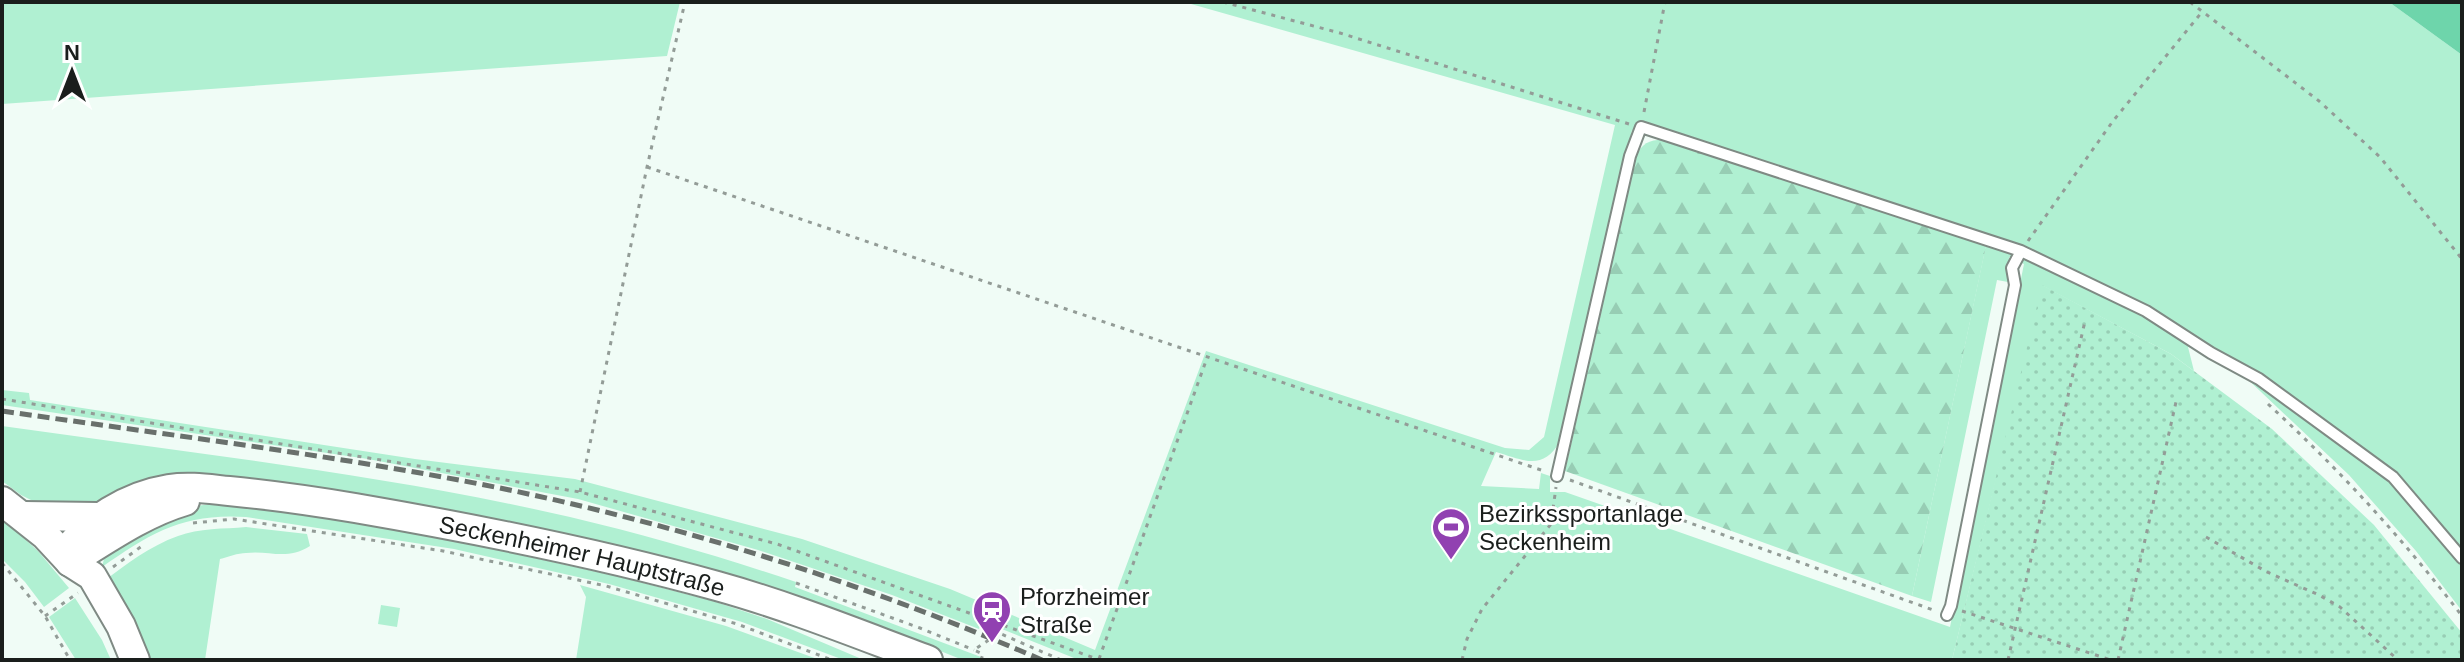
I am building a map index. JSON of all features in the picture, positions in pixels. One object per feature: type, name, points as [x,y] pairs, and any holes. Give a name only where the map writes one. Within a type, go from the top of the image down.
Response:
[{"type":"main road","name":"Seckenheimer Hauptstraße","points":[[98,517],[134,499],[192,486],[412,518],[587,552],[719,586],[928,660]]},
{"type":"main road","points":[[67,558],[158,511],[182,501],[225,491]]},
{"type":"main road","points":[[13,509],[98,517]]},
{"type":"main road","points":[[13,509],[67,558],[121,626],[135,660]]},
{"type":"main road","points":[[67,558],[74,541],[98,517]]},
{"type":"main road","points":[[88,586],[117,660]]},
{"type":"lane","points":[[1557,476],[1630,156],[1641,127],[2021,251],[2146,311],[2211,353],[2259,379],[2393,477],[2462,558]]},
{"type":"lane","points":[[1949,611],[2015,285],[2012,268],[2021,251]]},
{"type":"path","points":[[580,492],[647,167],[685,2]]},
{"type":"path","points":[[1223,2],[1340,33],[1641,127],[1665,2]]},
{"type":"path","points":[[2190,2],[2319,101],[2380,157],[2462,259]]},
{"type":"path","points":[[2021,251],[2113,121],[2203,11]]},
{"type":"path","points":[[647,167],[1949,611],[2014,628],[2111,660]]},
{"type":"path","points":[[2008,660],[2085,321]]},
{"type":"path","points":[[2,399],[580,492],[777,544],[1100,660],[1207,358]]},
{"type":"path","points":[[2258,395],[2368,503],[2420,560],[2462,616]]},
{"type":"path","points":[[2118,660],[2176,402]]},
{"type":"path","points":[[1462,660],[1467,639],[1482,609],[1551,524],[1557,476]]},
{"type":"path","points":[[192,524],[234,519],[443,551],[606,586],[737,624],[832,660]]},
{"type":"path","points":[[2206,537],[2267,572],[2340,607],[2398,660]]},
{"type":"path","points":[[45,616],[152,539]]},
{"type":"path","points":[[2,563],[45,616],[70,660]]},
{"type":"path","points":[[796,583],[974,650],[983,654],[981,660]]},
{"type":"path","points":[[987,618],[983,626],[1061,660]]},
{"type":"path","points":[[974,650],[999,633]]},
{"type":"green space","points":[[2,2],[680,2],[667,56],[2,104]]},
{"type":"green space","points":[[1184,2],[2389,2],[2462,55],[2462,549],[2396,472],[2264,376],[2224,353],[2188,347],[2194,371],[2171,354],[2043,286],[1952,660],[1079,660],[982,621],[979,629],[892,595],[758,550],[578,499],[368,459],[2,405],[2,390],[29,393],[30,400],[415,459],[575,479],[802,539],[950,589],[1095,650],[1206,351],[1505,448],[1529,450],[1544,437],[1615,125]],"holes":[[[1632,130],[1986,245],[1912,596],[1931,602],[1997,280],[2008,282],[2009,257],[2024,264],[1950,627],[1565,492],[1550,492],[1550,476],[1541,473],[1539,489],[1481,486],[1496,452],[1525,460],[1540,460],[1554,450],[1561,440]]]},
{"type":"green space","points":[[1668,140],[1986,246],[1912,596],[1565,471],[1636,157],[1648,142]]},
{"type":"green space","points":[[2042,285],[2171,354],[2272,429],[2374,525],[2462,633],[2462,660],[1952,660]]},
{"type":"green space","points":[[2241,373],[2393,481],[2462,566],[2462,611],[2416,551],[2349,475]]},
{"type":"green space","points":[[2,426],[358,476],[570,517],[684,547],[796,582],[795,587],[989,660],[963,660],[727,576],[142,484],[88,505],[39,504],[2,481]]},
{"type":"green space","points":[[217,503],[365,521],[616,576],[713,601],[767,619],[864,660],[844,660],[742,622],[609,584],[454,549],[246,517],[204,518],[186,522],[152,535],[102,567],[113,547],[197,506]]},
{"type":"green space","points":[[2,518],[38,551],[69,588],[44,607],[2,559]]},
{"type":"green space","points":[[246,527],[307,534],[310,546],[293,553],[255,552],[220,559],[205,660],[140,660],[103,582],[148,550],[178,536],[203,530]]},
{"type":"green space","points":[[580,585],[726,626],[820,660],[576,660],[586,597]]},
{"type":"green space","points":[[75,598],[111,660],[76,660],[49,617]]},
{"type":"green space","points":[[381,605],[400,608],[397,627],[378,624]]},
{"type":"shaded area","points":[[2389,2],[2462,2],[2462,55]]},
{"type":"railway","points":[[2,411],[376,465],[569,503],[776,560],[910,607],[1042,660]]},
{"type":"place","name":"Bezirkssportanlage Seckenheim","points":[[1451,561]]},
{"type":"place","name":"Pforzheimer Straße","points":[[992,644]]}]
